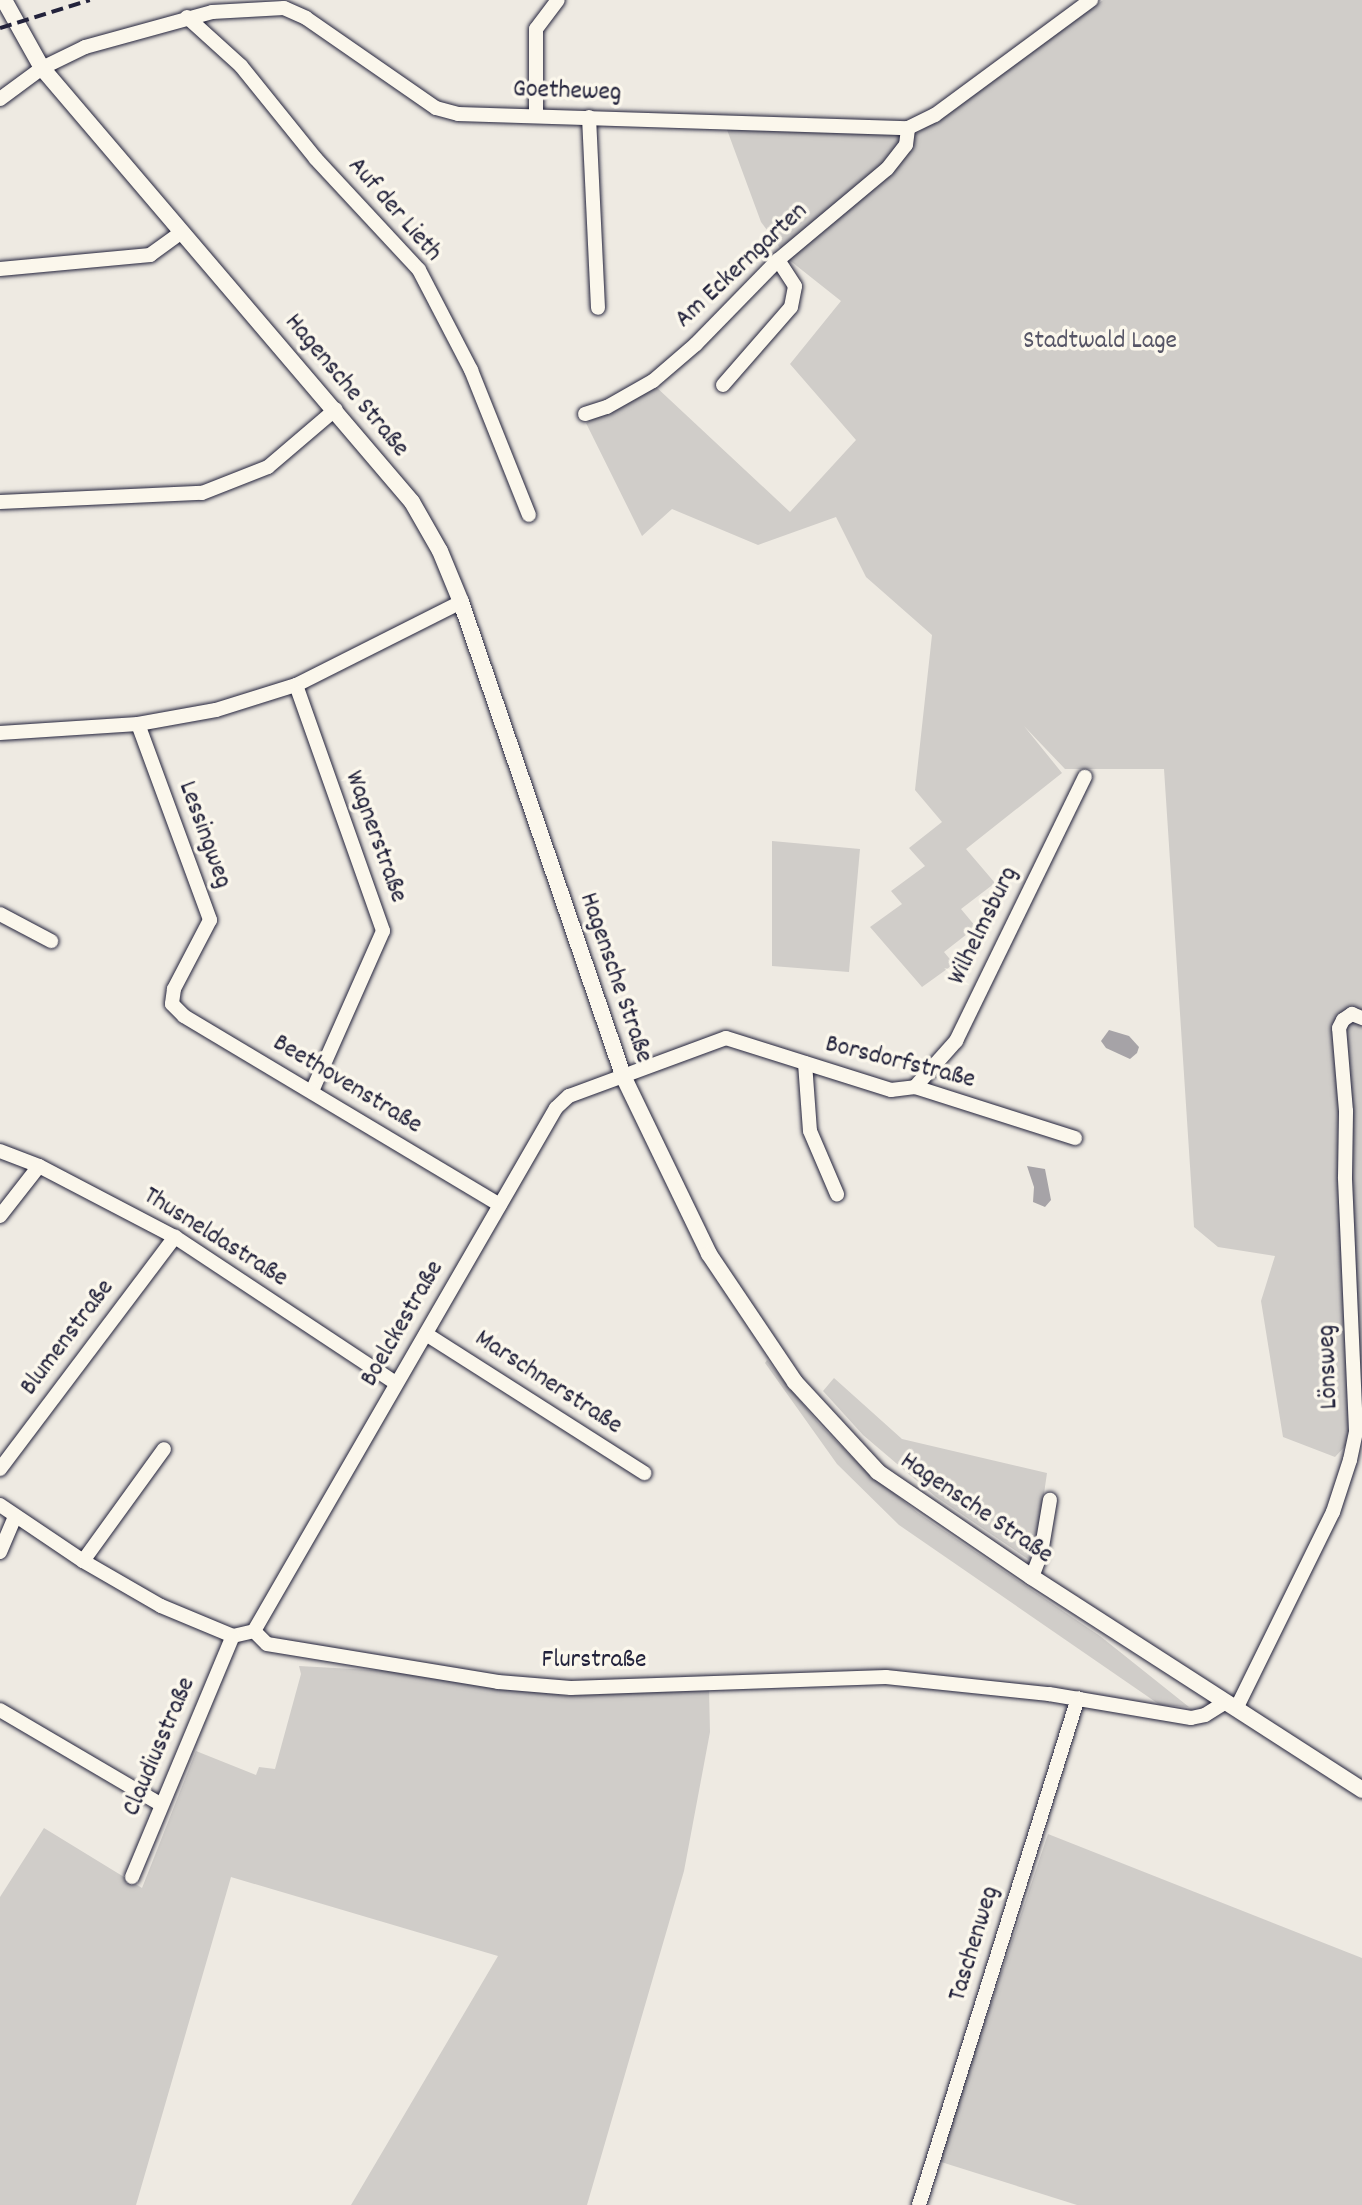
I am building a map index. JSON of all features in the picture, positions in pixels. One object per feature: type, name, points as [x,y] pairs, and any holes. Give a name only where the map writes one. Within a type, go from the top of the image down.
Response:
[{"type":"street","points":[[536,115],[536,29],[558,0]]},
{"type":"street","points":[[908,128],[935,115],[1091,0]]},
{"type":"street","name":"Hagensche Straße","points":[[8,7],[42,68],[336,409],[412,502],[440,551],[461,602],[624,1078],[709,1254],[811,1402],[878,1472],[1032,1577],[1362,1790]]},
{"type":"street","name":"Goetheweg","points":[[0,99],[42,68],[85,47],[187,17],[284,8],[306,18],[436,108],[458,114],[908,128]]},
{"type":"street","name":"Auf der Lieth","points":[[187,17],[241,66],[316,159],[419,270],[471,370],[529,515]]},
{"type":"street","points":[[589,117],[598,308]]},
{"type":"street","name":"Am Eckerngarten","points":[[585,414],[607,407],[653,381],[778,260],[887,169],[906,145],[908,128]]},
{"type":"street","points":[[0,269],[150,255],[182,232]]},
{"type":"street","points":[[723,385],[791,307],[795,286],[778,260]]},
{"type":"street","points":[[0,502],[202,493],[268,467],[336,409]]},
{"type":"street","points":[[0,733],[138,724],[216,710],[296,685],[461,602]]},
{"type":"street","name":"Wagnerstraße","points":[[296,685],[383,931],[312,1091]]},
{"type":"street","name":"Lessingweg","points":[[138,724],[210,920],[174,989],[172,1004]]},
{"type":"street","name":"Wilhelmsburg","points":[[915,1087],[956,1041],[1085,777]]},
{"type":"street","points":[[0,915],[51,941]]},
{"type":"street","name":"Beethovenstraße","points":[[172,1004],[184,1016],[500,1205]]},
{"type":"street","name":"Lönsweg","points":[[1231,1706],[1333,1512],[1356,1431],[1345,1177],[1346,1111],[1339,1028],[1343,1020],[1352,1014],[1362,1018]]},
{"type":"street","name":"Borsdorfstraße","points":[[624,1078],[726,1038],[891,1090],[915,1087],[1075,1138]]},
{"type":"street","points":[[805,1063],[810,1131],[837,1194]]},
{"type":"street","name":"Boelckestraße","points":[[254,1631],[562,1101],[624,1078]]},
{"type":"street","name":"Thusneldastraße","points":[[0,1151],[39,1166],[175,1237],[396,1383]]},
{"type":"street","points":[[0,1216],[39,1166]]},
{"type":"street","name":"Blumenstraße","points":[[0,1469],[175,1237]]},
{"type":"street","name":"Marschnerstraße","points":[[426,1334],[644,1473]]},
{"type":"street","points":[[83,1561],[164,1449]]},
{"type":"street","points":[[1032,1577],[1041,1553],[1050,1500]]},
{"type":"street","points":[[0,1505],[83,1561],[161,1606],[233,1636],[254,1631]]},
{"type":"street","points":[[0,1552],[15,1517]]},
{"type":"street","name":"Flurstraße","points":[[254,1631],[267,1644],[498,1682],[571,1688],[886,1677],[1078,1698],[1135,1711],[1191,1718],[1231,1706]]},
{"type":"street","name":"Claudiusstraße","points":[[132,1877],[233,1636]]},
{"type":"street","name":"Taschenweg","points":[[919,2205],[1078,1698]]},
{"type":"street","points":[[0,1710],[160,1804]]},
{"type":"green space","name":"Stadtwald Lage","points":[[1103,0],[1362,0],[1362,1428],[1335,1457],[1283,1437],[1261,1301],[1275,1256],[1218,1247],[1194,1227],[1164,769],[1065,769],[1024,726],[1062,773],[966,849],[995,883],[961,909],[976,927],[944,952],[954,964],[922,987],[870,927],[902,904],[891,891],[925,866],[909,848],[942,822],[915,790],[932,635],[866,577],[836,517],[758,545],[672,509],[642,536],[586,423],[654,385],[790,512],[856,440],[790,364],[841,301],[788,259],[761,222],[726,127],[916,134]]},
{"type":"green space","points":[[772,841],[860,849],[849,972],[772,966]]},
{"type":"green space","points":[[767,1360],[820,1425],[861,1466],[918,1513],[1100,1636],[1189,1707],[1160,1705],[899,1525],[837,1464],[765,1363]]},
{"type":"green space","points":[[834,1378],[902,1439],[1047,1473],[1034,1563],[936,1497],[863,1435],[823,1391]]},
{"type":"green space","points":[[299,1666],[389,1671],[567,1696],[709,1689],[710,1732],[684,1871],[587,2205],[351,2205],[498,1956],[231,1877],[136,2205],[0,2205],[0,1897],[44,1828],[142,1888],[196,1751],[256,1775],[259,1767],[275,1769],[301,1674]]},
{"type":"green space","points":[[1048,1834],[1362,1958],[1362,2205],[1077,2205],[938,2161]]},
{"type":"shaded area","points":[[1109,1030],[1129,1036],[1139,1047],[1137,1053],[1130,1059],[1106,1048],[1101,1041]]},
{"type":"shaded area","points":[[1027,1166],[1045,1169],[1051,1200],[1045,1207],[1033,1202],[1034,1187]]},
{"type":"railway","points":[[0,28],[90,0]]}]
